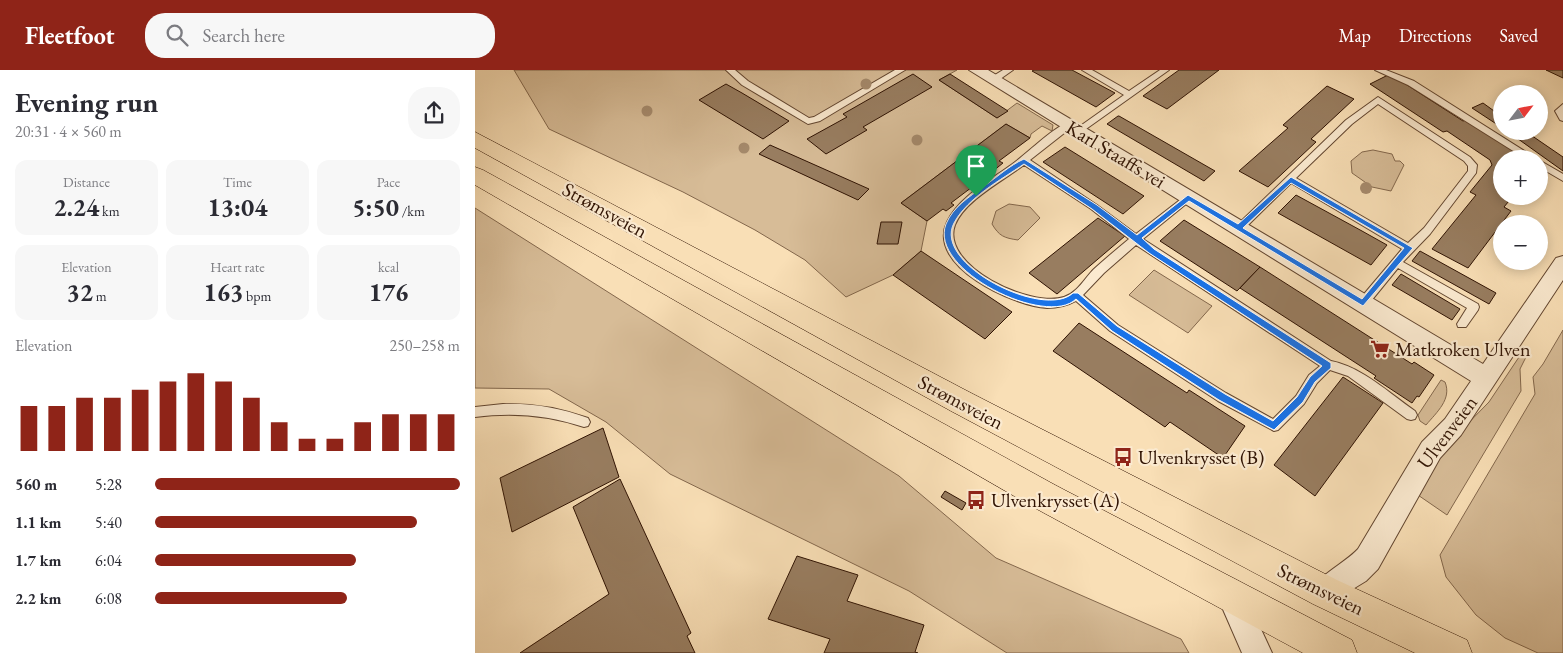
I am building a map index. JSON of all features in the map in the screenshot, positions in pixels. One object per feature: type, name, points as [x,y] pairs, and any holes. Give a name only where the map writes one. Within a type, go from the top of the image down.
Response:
[{"type":"highway","name":"Strømsveien","points":[[475,139],[831,333],[1325,592],[1454,653]]},
{"type":"highway","name":"Strømsveien","points":[[475,175],[826,375],[1232,598],[1339,653]]},
{"type":"street","name":"Karl Staaffs vei","points":[[977,70],[1001,75],[1074,128],[1487,378]]},
{"type":"street","name":"Ulvenveien","points":[[1325,592],[1356,571],[1368,559],[1431,450],[1453,427],[1563,264]]},
{"type":"street","points":[[1232,598],[1257,653]]},
{"type":"lane","points":[[730,70],[745,83],[808,121],[817,119],[901,70]]},
{"type":"lane","points":[[877,70],[886,79]]},
{"type":"lane","points":[[1086,70],[1128,94]]},
{"type":"lane","points":[[1165,70],[1024,161],[959,210],[949,224],[947,236],[950,249],[959,261],[986,282],[1022,300],[1058,304],[1069,301],[1137,238],[1188,198]]},
{"type":"lane","points":[[1379,70],[1411,83],[1519,150]]},
{"type":"lane","points":[[1239,228],[1349,122],[1378,100],[1473,165],[1473,171],[1427,231],[1409,248],[1363,303]]},
{"type":"lane","points":[[1024,161],[1095,207],[1137,238],[1151,251],[1328,365],[1342,368],[1352,373],[1411,415]]},
{"type":"lane","points":[[1548,169],[1563,178]]},
{"type":"lane","points":[[1291,179],[1409,248]]},
{"type":"lane","points":[[1397,263],[1474,307],[1462,324]]},
{"type":"lane","points":[[1076,295],[1114,328],[1229,401],[1274,426],[1300,400],[1313,379],[1328,365]]},
{"type":"lane","points":[[475,412],[511,408],[547,411],[584,422]]},
{"type":"shaded area","points":[[514,70],[957,70],[939,80],[997,118],[1017,103],[1053,125],[1052,131],[1042,126],[1031,134],[1030,138],[1006,124],[901,203],[927,221],[921,251],[893,275],[846,297],[805,260],[755,230],[683,192],[549,129]]},
{"type":"shaded area","points":[[1373,150],[1392,154],[1395,161],[1400,161],[1404,165],[1391,191],[1372,187],[1352,173],[1351,161],[1362,152]]},
{"type":"shaded area","points":[[1009,204],[1030,207],[1040,218],[1018,240],[1002,236],[992,224],[996,211]]},
{"type":"shaded area","points":[[475,208],[899,476],[996,558],[1181,639],[1189,653],[1007,653],[909,591],[670,474],[606,422],[549,389],[475,388]]},
{"type":"shaded area","points":[[1154,270],[1212,306],[1188,333],[1129,295]]},
{"type":"shaded area","points":[[1563,330],[1563,653],[1538,653],[1505,638],[1476,615],[1446,577],[1440,555],[1535,394],[1533,377]]},
{"type":"shaded area","points":[[1523,351],[1527,355],[1520,369],[1521,391],[1447,515],[1415,493],[1432,460],[1489,402]]},
{"type":"shaded area","points":[[1441,380],[1445,382],[1447,388],[1445,400],[1426,425],[1420,421],[1418,415]]},
{"type":"building","points":[[1072,70],[1115,93],[1096,107],[1032,71]]},
{"type":"building","points":[[1179,70],[1219,70],[1167,109],[1143,96]]},
{"type":"building","points":[[1546,70],[1563,70],[1563,78]]},
{"type":"building","points":[[913,74],[932,87],[863,127],[867,130],[826,154],[807,139],[847,117],[843,114]]},
{"type":"building","points":[[950,74],[1008,111],[997,118],[939,80]]},
{"type":"building","points":[[1390,74],[1463,121],[1466,120],[1493,138],[1493,140],[1497,140],[1512,150],[1493,150],[1493,205],[1506,205],[1504,207],[1511,211],[1508,215],[1493,215],[1493,235],[1468,268],[1432,249],[1476,195],[1470,192],[1492,165],[1490,160],[1370,84]]},
{"type":"building","points":[[726,84],[789,121],[763,139],[699,100]]},
{"type":"building","points":[[1327,86],[1354,99],[1311,139],[1316,142],[1268,187],[1239,171],[1288,128],[1283,125]]},
{"type":"building","points":[[1483,103],[1493,110],[1493,122],[1472,108]]},
{"type":"building","points":[[1118,116],[1215,171],[1204,181],[1107,124]]},
{"type":"building","points":[[1006,124],[1030,138],[999,161],[1003,163],[988,175],[991,177],[983,183],[980,181],[951,203],[954,205],[946,211],[943,209],[927,221],[901,203]]},
{"type":"building","points":[[1520,140],[1538,140],[1563,157],[1563,171],[1548,160],[1548,150],[1534,150]]},
{"type":"building","points":[[770,145],[869,189],[858,200],[759,154]]},
{"type":"building","points":[[1065,147],[1144,196],[1123,214],[1043,162]]},
{"type":"building","points":[[1296,195],[1387,245],[1371,265],[1278,213]]},
{"type":"building","points":[[1098,218],[1125,236],[1057,294],[1029,273]]},
{"type":"building","points":[[1184,220],[1260,267],[1237,291],[1160,241]]},
{"type":"building","points":[[881,222],[902,222],[898,244],[877,244]]},
{"type":"building","points":[[921,251],[1012,312],[985,339],[893,275]]},
{"type":"building","points":[[1420,251],[1496,293],[1489,304],[1412,261]]},
{"type":"building","points":[[1260,267],[1412,364],[1414,362],[1434,375],[1419,397],[1417,396],[1412,403],[1374,378],[1376,376],[1240,288]]},
{"type":"building","points":[[1401,274],[1460,309],[1452,320],[1392,285]]},
{"type":"building","points":[[1079,323],[1187,393],[1189,390],[1245,426],[1223,458],[1170,422],[1165,427],[1053,351]]},
{"type":"building","points":[[1343,377],[1383,403],[1315,496],[1274,465]]},
{"type":"building","points":[[603,428],[619,477],[512,532],[500,478]]},
{"type":"building","points":[[620,479],[691,633],[687,636],[695,653],[520,653],[609,594],[573,507]]},
{"type":"building","points":[[945,491],[966,503],[962,510],[941,497]]},
{"type":"building","points":[[797,556],[858,575],[847,601],[924,625],[915,652],[918,653],[824,653],[830,639],[768,619]]},
{"type":"place","name":"Matkroken Ulven","points":[[1380,349]]},
{"type":"place","name":"Ulvenkrysset (B)","points":[[1123,457]]},
{"type":"place","name":"Ulvenkrysset (A)","points":[[976,500]]},
{"type":"route","points":[[976,196],[959,210],[949,224],[947,236],[950,249],[959,261],[986,282],[1022,300],[1058,304],[1069,301],[1076,295],[1114,328],[1248,413],[1274,426],[1300,400],[1313,379],[1328,365],[1151,251],[1137,238],[1188,198],[1363,303],[1409,248],[1299,186],[1291,179],[1239,228],[1188,198],[1137,238],[1095,207],[1024,161],[976,196]]}]
